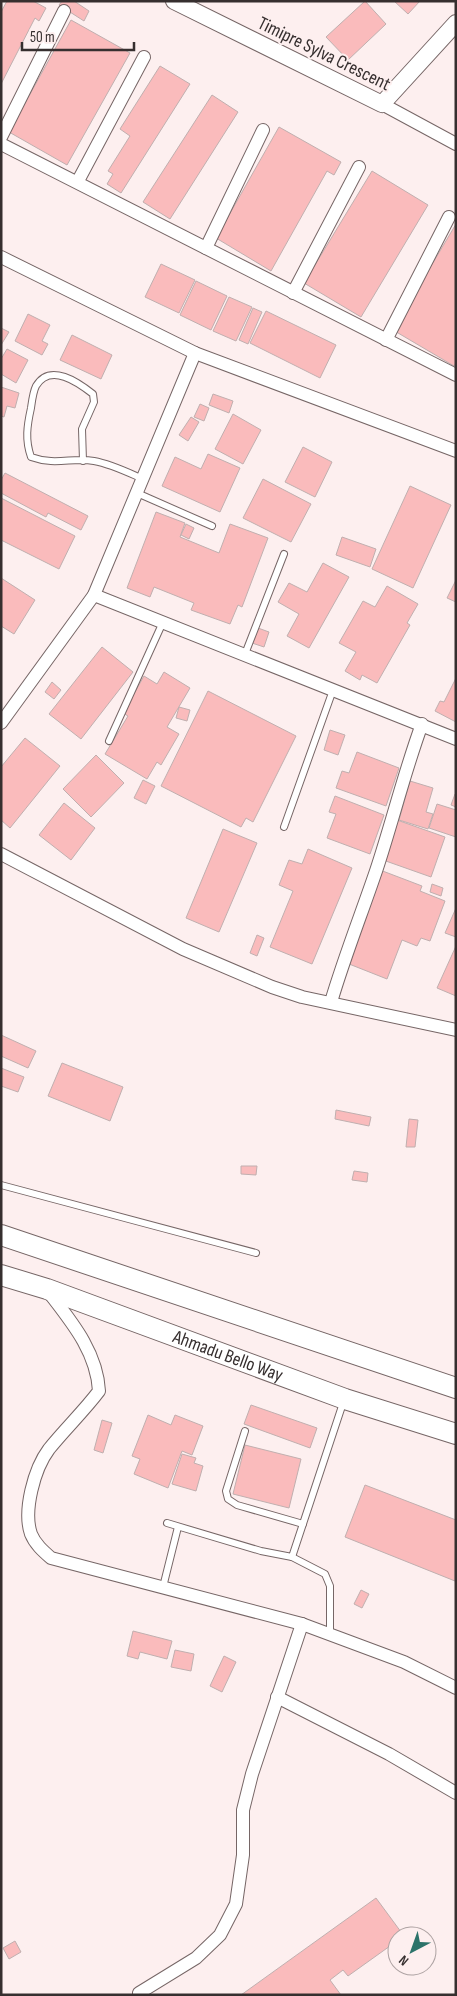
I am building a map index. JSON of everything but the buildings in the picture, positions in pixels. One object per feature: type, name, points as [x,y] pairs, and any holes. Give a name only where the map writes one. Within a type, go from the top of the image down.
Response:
[{"type":"main road","points":[[1,1235],[456,1388]]},
{"type":"main road","name":"Ahmadu Bello Way","points":[[1,1275],[46,1289],[345,1399],[456,1434]]},
{"type":"street","name":"Timipre Sylva Crescent","points":[[174,1],[382,104],[456,144]]},
{"type":"street","points":[[1,137],[64,11]]},
{"type":"street","points":[[382,104],[456,23]]},
{"type":"street","points":[[78,181],[144,57]]},
{"type":"street","points":[[206,248],[263,130]]},
{"type":"street","points":[[1,144],[78,181],[456,375]]},
{"type":"street","points":[[293,293],[359,167]]},
{"type":"street","points":[[386,340],[449,217]]},
{"type":"street","points":[[1,257],[196,353],[456,451]]},
{"type":"street","points":[[1,723],[94,595],[196,353]]},
{"type":"street","points":[[94,595],[456,739]]},
{"type":"street","points":[[331,1002],[355,927],[376,872],[408,762],[422,724]]},
{"type":"street","points":[[1,854],[213,964],[302,997],[456,1030]]},
{"type":"street","points":[[46,1289],[80,1335],[98,1372],[99,1390],[48,1451],[34,1482],[28,1507],[31,1533],[38,1546],[51,1558],[302,1624],[404,1662],[456,1688]]},
{"type":"street","points":[[139,1994],[196,1958],[220,1935],[236,1904],[243,1855],[243,1810],[277,1697],[302,1624]]},
{"type":"street","points":[[277,1697],[390,1754],[456,1793]]},
{"type":"lane","points":[[83,461],[82,429],[94,402],[93,394],[80,384],[66,377],[49,375],[40,380],[35,387],[26,441],[31,457],[59,463],[83,461],[116,468],[143,479]]},
{"type":"lane","points":[[137,493],[212,526]]},
{"type":"lane","points":[[244,654],[284,554]]},
{"type":"lane","points":[[110,741],[163,622]]},
{"type":"lane","points":[[284,827],[333,690]]},
{"type":"lane","points":[[1,1185],[256,1253]]},
{"type":"lane","points":[[292,1557],[345,1399]]},
{"type":"lane","points":[[245,1431],[226,1491],[228,1499],[237,1505],[303,1524]]},
{"type":"lane","points":[[168,1524],[292,1557],[325,1574],[330,1586],[330,1634]]},
{"type":"lane","points":[[163,1587],[178,1527]]}]
